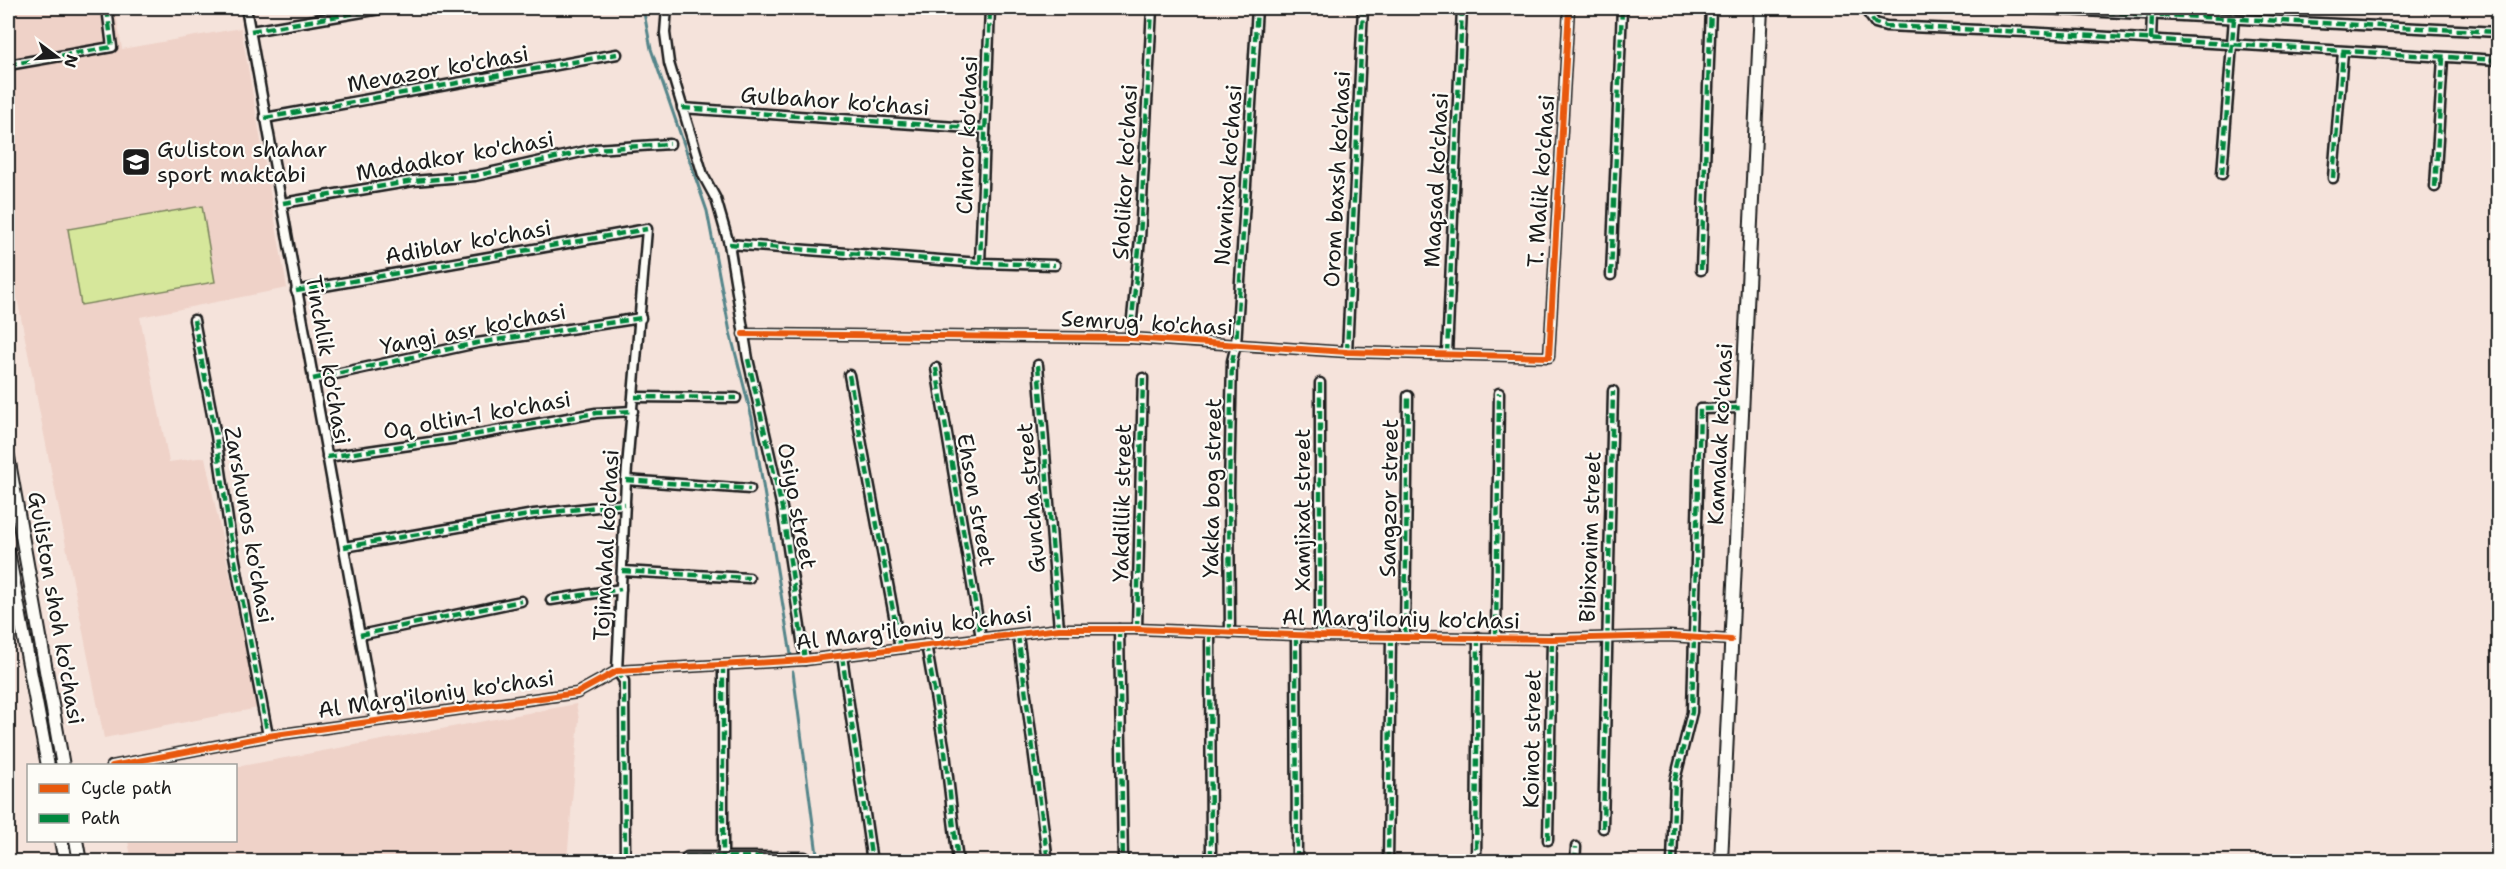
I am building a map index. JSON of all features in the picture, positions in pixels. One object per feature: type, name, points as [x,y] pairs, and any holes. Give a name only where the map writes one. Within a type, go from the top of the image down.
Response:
[{"type":"main road","name":"Kamalak ko'chasi","points":[[1721,861],[1761,8]]},
{"type":"main road","name":"Guliston shoh ko'chasi","points":[[8,458],[63,764]]},
{"type":"main road","name":"Guliston shoh ko'chasi","points":[[8,552],[48,764]]},
{"type":"main road","points":[[61,842],[65,861]]},
{"type":"main road","points":[[76,842],[80,861]]},
{"type":"street","points":[[8,65],[112,47],[107,8]]},
{"type":"street","name":"Tinchlik ko'chasi","points":[[246,8],[375,719]]},
{"type":"street","points":[[250,31],[386,8]]},
{"type":"street","name":"Osiyo street","points":[[667,8],[665,33],[669,63],[703,175],[716,199],[729,244],[748,359],[782,508],[805,660]]},
{"type":"street","name":"Chinor ko'chasi","points":[[980,263],[990,8]]},
{"type":"street","name":"Sholikor ko'chasi","points":[[1130,338],[1140,239],[1152,8]]},
{"type":"street","name":"Navnixol ko'chasi","points":[[1236,345],[1257,8]]},
{"type":"street","name":"Orom baxsh ko'chasi","points":[[1347,352],[1364,8]]},
{"type":"street","name":"Maqsad ko'chasi","points":[[1447,354],[1462,8]]},
{"type":"street","name":"T. Malik ko'chasi","points":[[1549,357],[1569,8]]},
{"type":"street","points":[[1611,275],[1622,8]]},
{"type":"street","points":[[1701,270],[1711,8]]},
{"type":"street","points":[[1864,8],[1875,23],[1886,26],[2499,60]]},
{"type":"street","points":[[2025,8],[2499,32]]},
{"type":"street","points":[[2151,40],[2152,14]]},
{"type":"street","points":[[2222,174],[2234,18]]},
{"type":"street","points":[[2333,178],[2343,52]]},
{"type":"street","name":"Mevazor ko'chasi","points":[[266,118],[617,54]]},
{"type":"street","points":[[2435,187],[2443,58]]},
{"type":"street","name":"Gulbahor ko'chasi","points":[[682,108],[985,129]]},
{"type":"street","name":"Madadkor ko'chasi","points":[[283,203],[413,182],[475,176],[595,149],[670,144]]},
{"type":"street","name":"Adiblar ko'chasi","points":[[296,291],[646,229]]},
{"type":"street","name":"Tojimahal ko'chasi","points":[[625,861],[624,681],[617,671],[626,480],[635,397],[646,229]]},
{"type":"street","points":[[729,244],[980,263],[1055,265]]},
{"type":"street","name":"Yangi asr ko'chasi","points":[[313,379],[477,343],[641,318]]},
{"type":"street","name":"Zarshunos ko'chasi","points":[[194,320],[216,436],[230,534],[268,736]]},
{"type":"street","name":"Semrug' ko'chasi","points":[[743,334],[1130,338],[1347,352],[1549,357]]},
{"type":"street","name":"Yakka bog street","points":[[1230,633],[1229,489],[1232,361],[1236,345]]},
{"type":"street","name":"Guncha street","points":[[1038,365],[1059,629]]},
{"type":"street","name":"Ehson street","points":[[936,368],[981,638]]},
{"type":"street","points":[[849,375],[900,648]]},
{"type":"street","name":"Yakdillik street","points":[[1137,629],[1143,378]]},
{"type":"street","name":"Xamjixat street","points":[[1320,383],[1320,636]]},
{"type":"street","name":"Bibixonim street","points":[[1603,828],[1605,636],[1613,391]]},
{"type":"street","points":[[1496,638],[1499,393]]},
{"type":"street","name":"Sangzor street","points":[[1405,637],[1408,396]]},
{"type":"street","points":[[635,397],[736,398]]},
{"type":"street","points":[[1672,861],[1675,780],[1692,712],[1700,409],[1742,408]]},
{"type":"street","name":"Oq oltin-1 ko'chasi","points":[[327,457],[451,439],[596,413],[633,411]]},
{"type":"street","points":[[626,480],[750,489]]},
{"type":"street","points":[[344,547],[534,514],[625,504]]},
{"type":"street","points":[[622,571],[749,578]]},
{"type":"street","points":[[551,600],[621,589]]},
{"type":"street","points":[[360,635],[521,601]]},
{"type":"street","name":"Al Marg'iloniy ko'chasi","points":[[117,764],[375,719],[577,693],[617,671],[805,660],[1059,629],[1137,629],[1296,636],[1552,639],[1605,636],[1693,636],[1731,640]]},
{"type":"street","points":[[1119,629],[1123,861]]},
{"type":"street","points":[[1210,633],[1211,861]]},
{"type":"street","points":[[1018,635],[1048,861]]},
{"type":"street","points":[[1296,636],[1297,861]]},
{"type":"street","points":[[1388,861],[1391,637]]},
{"type":"street","points":[[1476,861],[1478,637]]},
{"type":"street","name":"Koinot street","points":[[1548,840],[1552,639]]},
{"type":"street","points":[[926,644],[945,752],[958,861]]},
{"type":"street","points":[[842,656],[872,861]]},
{"type":"street","points":[[723,665],[723,858]]},
{"type":"street","points":[[1575,861],[1576,848]]},
{"type":"street","points":[[687,857],[805,857]]},
{"type":"shaded area","points":[[8,8],[115,8],[122,49],[241,28],[287,288],[140,317],[169,462],[205,457],[258,708],[104,738],[8,252]]},
{"type":"shaded area","points":[[576,704],[579,719],[567,861],[132,861],[128,842],[237,842],[237,767]]},
{"type":"green space","points":[[202,206],[215,282],[81,305],[68,229]]},
{"type":"waterway","points":[[643,8],[651,49],[707,211],[730,332],[752,418],[791,655]]},
{"type":"waterway","points":[[793,672],[818,862]]},
{"type":"marked path","points":[[8,65],[112,47],[107,8]]},
{"type":"marked path","points":[[251,31],[386,8]]},
{"type":"marked path","points":[[980,263],[990,8]]},
{"type":"marked path","points":[[1130,338],[1140,239],[1152,8]]},
{"type":"marked path","points":[[1230,633],[1229,489],[1232,361],[1236,345],[1257,8]]},
{"type":"marked path","points":[[1347,352],[1363,8]]},
{"type":"marked path","points":[[1447,354],[1462,8]]},
{"type":"marked path","points":[[1611,275],[1622,8]]},
{"type":"marked path","points":[[1701,270],[1711,8]]},
{"type":"marked path","points":[[1864,8],[1875,23],[1886,26],[2498,60]]},
{"type":"marked path","points":[[2025,8],[2498,32]]},
{"type":"marked path","points":[[2151,40],[2152,14]]},
{"type":"marked path","points":[[2222,174],[2234,18]]},
{"type":"marked path","points":[[2333,178],[2343,52]]},
{"type":"marked path","points":[[265,118],[617,54]]},
{"type":"marked path","points":[[2435,187],[2443,58]]},
{"type":"marked path","points":[[682,108],[985,129]]},
{"type":"marked path","points":[[283,203],[413,181],[475,176],[595,149],[670,144]]},
{"type":"marked path","points":[[296,291],[647,229]]},
{"type":"marked path","points":[[729,244],[980,263],[1055,265]]},
{"type":"marked path","points":[[313,379],[477,343],[641,318]]},
{"type":"marked path","points":[[194,320],[216,436],[230,534],[268,736]]},
{"type":"marked path","points":[[748,359],[782,508],[805,660]]},
{"type":"marked path","points":[[1038,365],[1059,629]]},
{"type":"marked path","points":[[936,368],[981,638]]},
{"type":"marked path","points":[[849,375],[900,648]]},
{"type":"marked path","points":[[1137,629],[1143,378]]},
{"type":"marked path","points":[[1320,383],[1320,636]]},
{"type":"marked path","points":[[1603,828],[1613,391]]},
{"type":"marked path","points":[[1496,638],[1499,393]]},
{"type":"marked path","points":[[1405,637],[1408,396]]},
{"type":"marked path","points":[[635,397],[736,398]]},
{"type":"marked path","points":[[1672,862],[1675,780],[1692,712],[1700,409],[1742,408]]},
{"type":"marked path","points":[[327,457],[451,439],[596,413],[633,411]]},
{"type":"marked path","points":[[626,480],[750,489]]},
{"type":"marked path","points":[[344,547],[534,514],[625,504]]},
{"type":"marked path","points":[[622,571],[749,578]]},
{"type":"marked path","points":[[551,600],[621,589]]},
{"type":"marked path","points":[[360,635],[521,601]]},
{"type":"marked path","points":[[1119,629],[1123,862]]},
{"type":"marked path","points":[[1210,633],[1211,862]]},
{"type":"marked path","points":[[1018,635],[1048,862]]},
{"type":"marked path","points":[[1296,636],[1297,862]]},
{"type":"marked path","points":[[1388,862],[1391,637]]},
{"type":"marked path","points":[[1476,862],[1478,637]]},
{"type":"marked path","points":[[1548,840],[1552,639]]},
{"type":"marked path","points":[[926,644],[945,752],[958,862]]},
{"type":"marked path","points":[[842,656],[872,862]]},
{"type":"marked path","points":[[723,665],[723,858]]},
{"type":"marked path","points":[[617,671],[624,681],[625,862]]},
{"type":"marked path","points":[[1575,862],[1576,847]]},
{"type":"marked path","points":[[687,857],[805,857]]},
{"type":"cycle path","points":[[743,334],[1130,338],[1347,352],[1549,357],[1569,8]]},
{"type":"cycle path","points":[[122,764],[268,736],[577,693],[617,671],[805,660],[1059,629],[1552,639],[1669,636],[1731,640]]},
{"type":"place","name":"Guliston shahar sport maktabi","points":[[136,162]]}]
